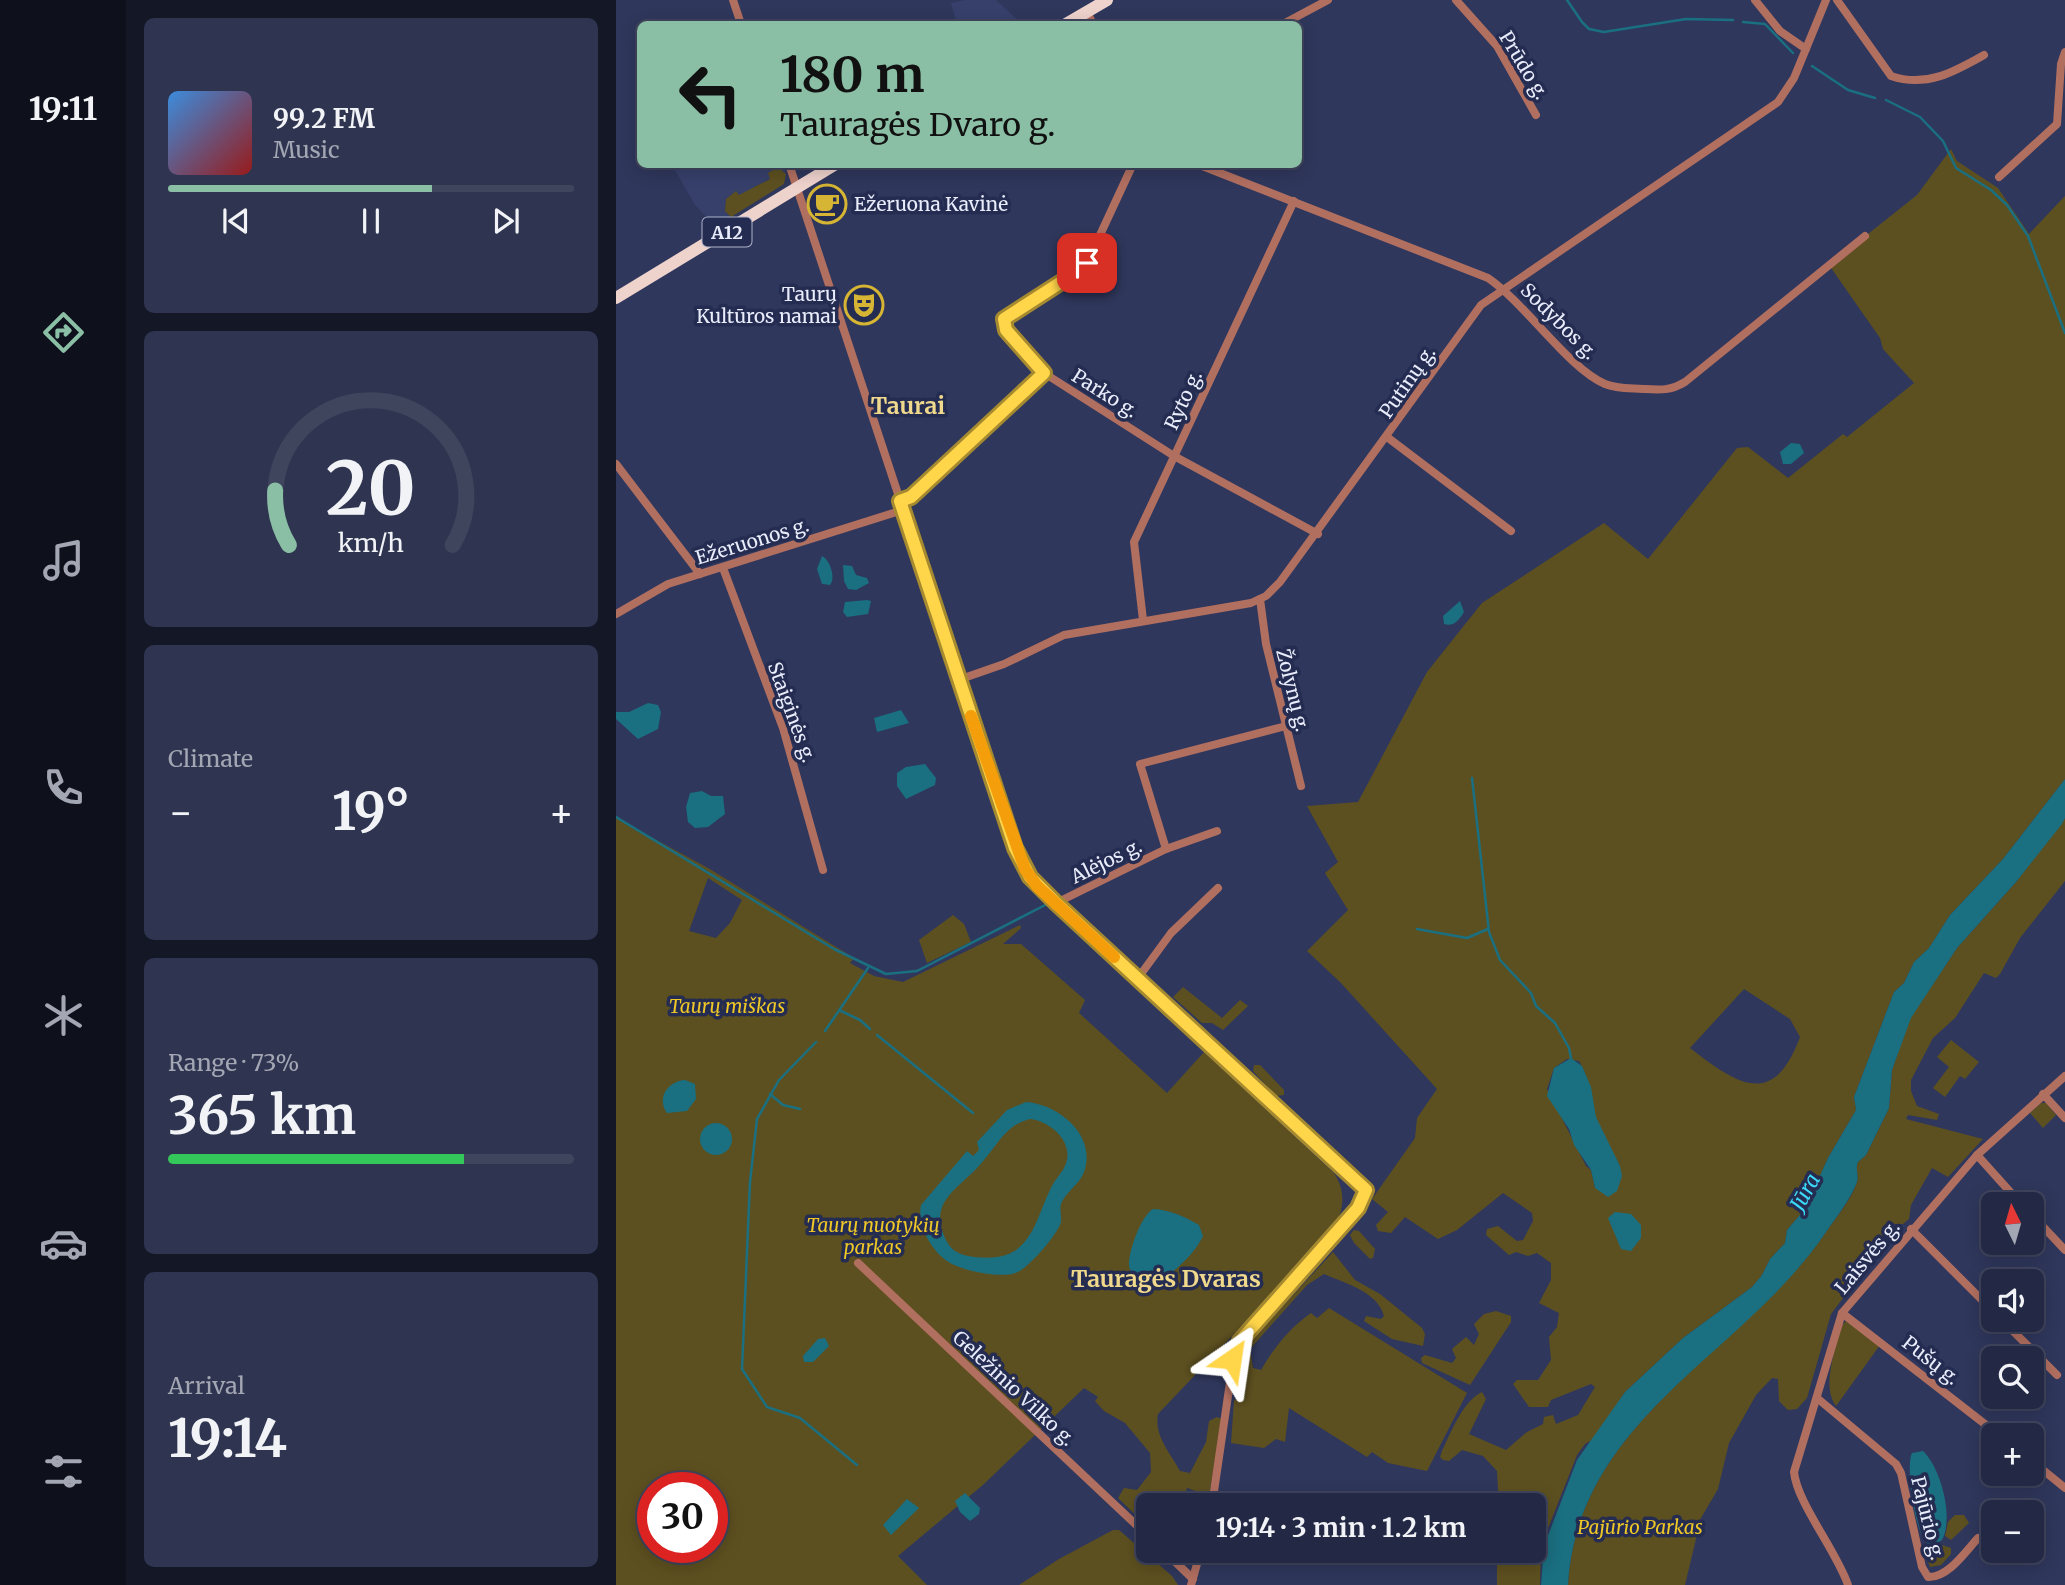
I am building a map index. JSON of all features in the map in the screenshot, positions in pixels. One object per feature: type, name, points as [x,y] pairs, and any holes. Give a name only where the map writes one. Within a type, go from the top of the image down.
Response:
[{"type":"highway","points":[[1071,21],[1107,0]]},
{"type":"highway","name":"A12","points":[[616,298],[830,168]]},
{"type":"street","points":[[733,0],[740,21]]},
{"type":"street","points":[[1289,21],[1328,0]]},
{"type":"street","name":"Prūdo g.","points":[[1456,0],[1497,46],[1536,115]]},
{"type":"street","points":[[1755,0],[1780,31],[1806,49]]},
{"type":"street","name":"Putinų g.","points":[[1260,599],[1280,582],[1318,534],[1473,316],[1504,289],[1767,112],[1787,91],[1826,0]]},
{"type":"street","points":[[1837,0],[1891,76],[1904,80],[1937,79],[1984,55]]},
{"type":"street","points":[[1087,12],[1092,21]]},
{"type":"street","points":[[2000,177],[2057,124],[2061,64],[2065,51]]},
{"type":"street","name":"Alėjos g.","points":[[790,168],[958,681],[1020,860],[1030,877],[1056,903],[1166,849],[1217,831]]},
{"type":"street","points":[[1044,373],[1006,330],[1004,319],[1087,263],[1131,168]]},
{"type":"street","name":"Sodybos g.","points":[[1207,168],[1488,278],[1504,289],[1596,379],[1620,387],[1669,391],[1685,382],[1865,236]]},
{"type":"street","name":"Ryto g.","points":[[1143,620],[1134,542],[1294,201]]},
{"type":"street","name":"Parko g.","points":[[902,506],[1044,373],[1174,456],[1318,534]]},
{"type":"street","points":[[1387,437],[1511,531]]},
{"type":"street","points":[[616,464],[700,574]]},
{"type":"street","name":"Ežeruonos g.","points":[[616,614],[668,584],[723,568],[902,506]]},
{"type":"street","name":"Staiginės g.","points":[[723,568],[783,728],[823,870]]},
{"type":"street","points":[[958,681],[1004,664],[1064,635],[1260,599]]},
{"type":"street","name":"Žolynų g.","points":[[1260,599],[1266,644],[1301,786]]},
{"type":"street","points":[[1166,849],[1140,764],[1286,726]]},
{"type":"street","points":[[1138,978],[1171,933],[1218,888]]},
{"type":"street","points":[[1056,903],[1366,1190],[1358,1208],[1235,1348],[1214,1493]]},
{"type":"street","name":"Laisvės g.","points":[[1848,1585],[1832,1547],[1800,1496],[1794,1479],[1796,1458],[1842,1313],[1911,1229],[1977,1155],[2065,1076]]},
{"type":"street","points":[[2043,1094],[2065,1118]]},
{"type":"street","points":[[1977,1155],[2010,1192]]},
{"type":"street","points":[[2044,1228],[2065,1250]]},
{"type":"street","points":[[1911,1229],[1981,1299]]},
{"type":"street","name":"Geležinio Vilko g.","points":[[858,1263],[1136,1525]]},
{"type":"street","name":"Pušų g.","points":[[1842,1313],[1984,1423]]},
{"type":"street","points":[[2014,1332],[2057,1375]]},
{"type":"street","name":"Pajūrio g.","points":[[1817,1398],[1896,1464],[1901,1473],[1919,1557],[1928,1577],[1944,1571],[1978,1538]]},
{"type":"street","points":[[2044,1471],[2065,1488]]},
{"type":"street","points":[[1175,1563],[1192,1582]]},
{"type":"street","points":[[1192,1582],[1197,1563]]},
{"type":"shaded area","points":[[996,0],[1019,21],[956,21],[951,3]]},
{"type":"shaded area","points":[[674,168],[784,168],[786,174],[783,171],[739,196],[736,191],[726,199],[725,211],[731,217],[715,226],[695,205]]},
{"type":"shaded area","points":[[1791,443],[1800,444],[1804,453],[1791,464],[1783,464],[1780,452]]},
{"type":"shaded area","points":[[822,556],[831,569],[830,585],[822,584],[817,569]]},
{"type":"shaded area","points":[[843,565],[852,566],[856,575],[867,578],[869,583],[856,590],[848,589],[844,581]]},
{"type":"shaded area","points":[[871,601],[868,614],[847,617],[843,612],[845,602]]},
{"type":"shaded area","points":[[1460,601],[1464,612],[1462,615],[1453,624],[1444,624],[1443,616]]},
{"type":"shaded area","points":[[648,703],[658,705],[661,712],[658,729],[638,739],[616,719],[616,712],[629,712]]},
{"type":"shaded area","points":[[901,710],[909,723],[877,732],[874,718]]},
{"type":"shaded area","points":[[925,764],[936,778],[935,785],[906,799],[897,786],[897,773],[906,767]]},
{"type":"shaded area","points":[[2065,779],[2065,818],[2062,824],[2016,882],[1957,948],[1911,1018],[1892,1070],[1889,1108],[1866,1155],[1858,1162],[1857,1182],[1843,1208],[1791,1276],[1632,1432],[1601,1476],[1579,1527],[1568,1585],[1541,1585],[1543,1563],[1546,1563],[1546,1541],[1577,1460],[1625,1392],[1683,1338],[1752,1287],[1770,1259],[1785,1243],[1787,1230],[1805,1209],[1828,1158],[1856,1110],[1854,1097],[1894,992],[1904,983],[1914,962],[1929,948],[1950,915],[2003,859]]},
{"type":"shaded area","points":[[702,791],[711,796],[723,796],[725,814],[708,827],[695,828],[688,822],[686,807],[690,793]]},
{"type":"shaded area","points":[[1571,1058],[1582,1066],[1591,1087],[1596,1117],[1620,1166],[1622,1176],[1617,1191],[1608,1197],[1595,1188],[1591,1170],[1547,1096],[1554,1068]]},
{"type":"shaded area","points":[[685,1080],[695,1084],[696,1099],[687,1111],[667,1113],[663,1096],[673,1083]]},
{"type":"shaded area","points":[[1026,1102],[1050,1108],[1071,1123],[1079,1133],[1087,1156],[1083,1174],[1063,1199],[1060,1225],[1048,1244],[1018,1272],[1001,1275],[967,1270],[948,1262],[925,1233],[920,1212],[921,1205],[967,1151],[973,1156],[979,1150],[977,1142],[1007,1110]],"holes":[[[1030,1119],[1060,1135],[1067,1150],[1067,1159],[1028,1238],[1016,1250],[1001,1256],[974,1257],[957,1252],[947,1243],[941,1225],[944,1203],[1009,1130]]]},
{"type":"shaded area","points":[[716,1123],[727,1128],[732,1139],[727,1150],[716,1155],[705,1150],[700,1139],[705,1128]]},
{"type":"shaded area","points":[[1153,1209],[1171,1212],[1199,1225],[1203,1236],[1193,1252],[1178,1267],[1143,1288],[1130,1271],[1129,1264],[1133,1242],[1140,1226]]},
{"type":"shaded area","points":[[1615,1212],[1631,1214],[1641,1225],[1641,1238],[1631,1251],[1621,1249],[1608,1218]]},
{"type":"shaded area","points":[[825,1338],[829,1346],[813,1362],[804,1362],[803,1356],[818,1339]]},
{"type":"shaded area","points":[[1923,1451],[1940,1481],[1946,1507],[1947,1519],[1942,1540],[1932,1546],[1926,1542],[1916,1519],[1911,1488],[1912,1453]]},
{"type":"shaded area","points":[[965,1493],[980,1508],[979,1514],[970,1521],[960,1512],[955,1501]]},
{"type":"shaded area","points":[[907,1499],[919,1508],[891,1535],[883,1525]]},
{"type":"green space","points":[[1951,149],[1957,161],[1998,188],[2029,234],[2065,196],[2065,779],[2003,859],[1950,915],[1929,948],[1914,962],[1904,983],[1894,992],[1854,1097],[1856,1110],[1828,1158],[1805,1209],[1787,1230],[1785,1243],[1770,1259],[1752,1287],[1683,1338],[1625,1392],[1594,1439],[1585,1444],[1577,1455],[1546,1533],[1546,1493],[1498,1493],[1497,1471],[1483,1456],[1462,1450],[1449,1461],[1440,1457],[1442,1451],[1463,1410],[1482,1392],[1486,1399],[1469,1434],[1506,1450],[1527,1432],[1543,1424],[1544,1417],[1553,1415],[1556,1424],[1578,1415],[1595,1387],[1591,1384],[1551,1400],[1548,1407],[1529,1407],[1513,1384],[1517,1380],[1538,1380],[1551,1360],[1549,1337],[1557,1327],[1559,1313],[1539,1303],[1551,1280],[1551,1263],[1537,1253],[1528,1256],[1516,1252],[1509,1255],[1486,1235],[1487,1229],[1498,1226],[1517,1241],[1523,1240],[1533,1221],[1532,1213],[1503,1193],[1457,1230],[1438,1239],[1405,1217],[1391,1233],[1378,1231],[1376,1225],[1388,1212],[1372,1199],[1415,1138],[1417,1118],[1437,1089],[1341,983],[1307,951],[1348,910],[1325,873],[1338,862],[1307,806],[1358,802],[1427,672],[1482,603],[1604,523],[1648,559],[1737,448],[1748,447],[1788,478],[1843,434],[1847,437],[1914,383],[1883,349],[1880,338],[1829,265],[1917,195]],"holes":[[[1744,989],[1790,1019],[1800,1037],[1778,1075],[1766,1082],[1738,1080],[1690,1048]],[[1567,1059],[1579,1061],[1587,1080],[1595,1117],[1620,1166],[1595,1188],[1591,1170],[1586,1166],[1547,1089],[1554,1068]]]},
{"type":"green space","points":[[775,169],[786,174],[784,184],[731,217],[725,211],[726,199],[736,191],[739,195],[770,179],[768,173]]},
{"type":"green space","name":"Taurų nuotykių parkas","points":[[616,818],[708,868],[854,958],[850,963],[874,976],[903,982],[1020,925],[1021,928],[1003,944],[1021,944],[1085,1000],[1079,1013],[1167,1093],[1204,1052],[1334,1173],[1338,1180],[1342,1195],[1341,1210],[1331,1232],[1158,1414],[1158,1430],[1164,1444],[1180,1471],[1190,1473],[1206,1442],[1209,1421],[1217,1417],[1222,1419],[1210,1493],[1187,1488],[1186,1493],[1136,1493],[1136,1515],[1118,1498],[1124,1488],[1137,1490],[1151,1472],[1150,1453],[1125,1423],[1104,1411],[1095,1401],[1098,1397],[1084,1388],[984,1484],[898,1556],[927,1585],[616,1585]],"holes":[[[708,878],[742,900],[730,923],[716,938],[689,931]]]},
{"type":"green space","name":"Pajūrio Parkas","points":[[2065,818],[2065,881],[2020,938],[2000,974],[1996,978],[1984,973],[1955,1018],[1933,1038],[1911,1080],[1911,1091],[1917,1106],[1939,1114],[1937,1120],[1908,1115],[1906,1119],[1983,1139],[1948,1177],[1932,1168],[1911,1205],[1909,1219],[1903,1224],[1888,1224],[1873,1258],[1831,1314],[1807,1398],[1797,1409],[1788,1410],[1779,1401],[1778,1379],[1772,1378],[1756,1395],[1729,1443],[1718,1489],[1701,1518],[1685,1585],[1568,1585],[1579,1527],[1601,1477],[1632,1432],[1669,1392],[1752,1316],[1791,1276],[1839,1214],[1857,1182],[1858,1162],[1866,1155],[1889,1108],[1892,1070],[1910,1018],[1957,948],[2016,882]]},
{"type":"green space","points":[[953,915],[964,924],[971,942],[927,963],[919,940]]},
{"type":"green space","points":[[1183,987],[1222,1018],[1240,1000],[1248,1006],[1223,1030],[1212,1023],[1202,1023],[1173,997]]},
{"type":"green space","points":[[1951,1040],[1979,1062],[1965,1079],[1960,1076],[1945,1097],[1933,1088],[1949,1067],[1937,1057]]},
{"type":"green space","points":[[1254,1065],[1260,1065],[1284,1090],[1284,1095],[1276,1096],[1253,1071]]},
{"type":"green space","points":[[2041,1103],[2046,1103],[2056,1115],[2043,1128],[2030,1113]]},
{"type":"green space","points":[[1354,1230],[1359,1231],[1375,1249],[1373,1258],[1370,1259],[1354,1243],[1350,1235]]},
{"type":"green space","points":[[1333,1252],[1355,1280],[1380,1294],[1422,1328],[1425,1334],[1423,1346],[1392,1339],[1364,1321],[1366,1316],[1381,1319],[1384,1316],[1381,1308],[1360,1289],[1324,1274],[1307,1285],[1250,1349],[1253,1368],[1261,1370],[1283,1339],[1303,1319],[1311,1313],[1317,1318],[1329,1308],[1467,1393],[1427,1471],[1388,1463],[1372,1452],[1367,1457],[1289,1408],[1285,1442],[1276,1439],[1264,1448],[1231,1443],[1234,1400],[1241,1398],[1246,1346]]},
{"type":"green space","points":[[1496,1311],[1511,1316],[1511,1322],[1470,1385],[1422,1363],[1421,1358],[1425,1355],[1452,1363],[1456,1358],[1452,1349],[1466,1337],[1474,1345],[1479,1334],[1474,1324],[1484,1314]]},
{"type":"green space","points":[[1846,1321],[1880,1345],[1836,1406],[1832,1398],[1830,1378],[1841,1326]]},
{"type":"green space","points":[[1955,1515],[1964,1515],[1969,1523],[1951,1540],[1945,1536],[1948,1522]]},
{"type":"green space","points":[[1113,1530],[1119,1530],[1136,1545],[1136,1563],[1157,1563],[1178,1585],[1019,1585],[1059,1559]]},
{"type":"green space","points":[[1942,1545],[1951,1548],[1951,1554],[1941,1565],[1930,1567],[1923,1547]]},
{"type":"green space","points":[[1497,1563],[1541,1563],[1540,1585],[1497,1585]]},
{"type":"waterway","points":[[1567,0],[1589,29],[1604,32],[1686,19],[1733,20]]},
{"type":"waterway","points":[[1743,22],[1765,24],[1793,53]]},
{"type":"waterway","points":[[1812,66],[1848,90],[1875,98]]},
{"type":"waterway","points":[[1886,100],[1920,117],[1943,141],[1956,168],[1991,190],[2007,205],[2028,236],[2065,333]]},
{"type":"waterway","points":[[1472,778],[1489,932],[1500,960],[1531,993],[1536,1006],[1555,1023],[1569,1048],[1571,1058]]},
{"type":"waterway","points":[[616,817],[834,949],[886,974],[917,971],[1049,903]]},
{"type":"waterway","points":[[1417,929],[1467,938],[1488,929]]},
{"type":"waterway","points":[[825,1031],[868,968]]},
{"type":"waterway","points":[[841,1011],[860,1020],[870,1029]]},
{"type":"waterway","points":[[877,1035],[973,1113]]},
{"type":"waterway","points":[[816,1042],[779,1080],[757,1119],[750,1182],[742,1369],[767,1407],[800,1418],[857,1465]]},
{"type":"waterway","points":[[770,1094],[783,1105],[800,1109]]},
{"type":"slow traffic","points":[[971,716],[1015,848],[1025,869],[1037,886],[1114,957]]},
{"type":"place","name":"Ežeruona Kavinė","points":[[827,204]]},
{"type":"place","name":"Taurų Kultūros namai","points":[[864,305]]},
{"type":"district","name":"Taurai","points":[[908,405]]},
{"type":"district","name":"Tauragės Dvaras","points":[[1166,1278]]},
{"type":"route","points":[[1087,263],[1004,319],[1006,330],[1044,373],[911,497],[900,501],[1015,848],[1025,869],[1037,886],[1366,1190],[1358,1208],[1326,1247],[1240,1341],[1232,1359]]},
{"type":"park label","name":"Taurų miškas","points":[[727,1006]]},
{"type":"water label","name":"Jūra","points":[[1805,1192]]}]
